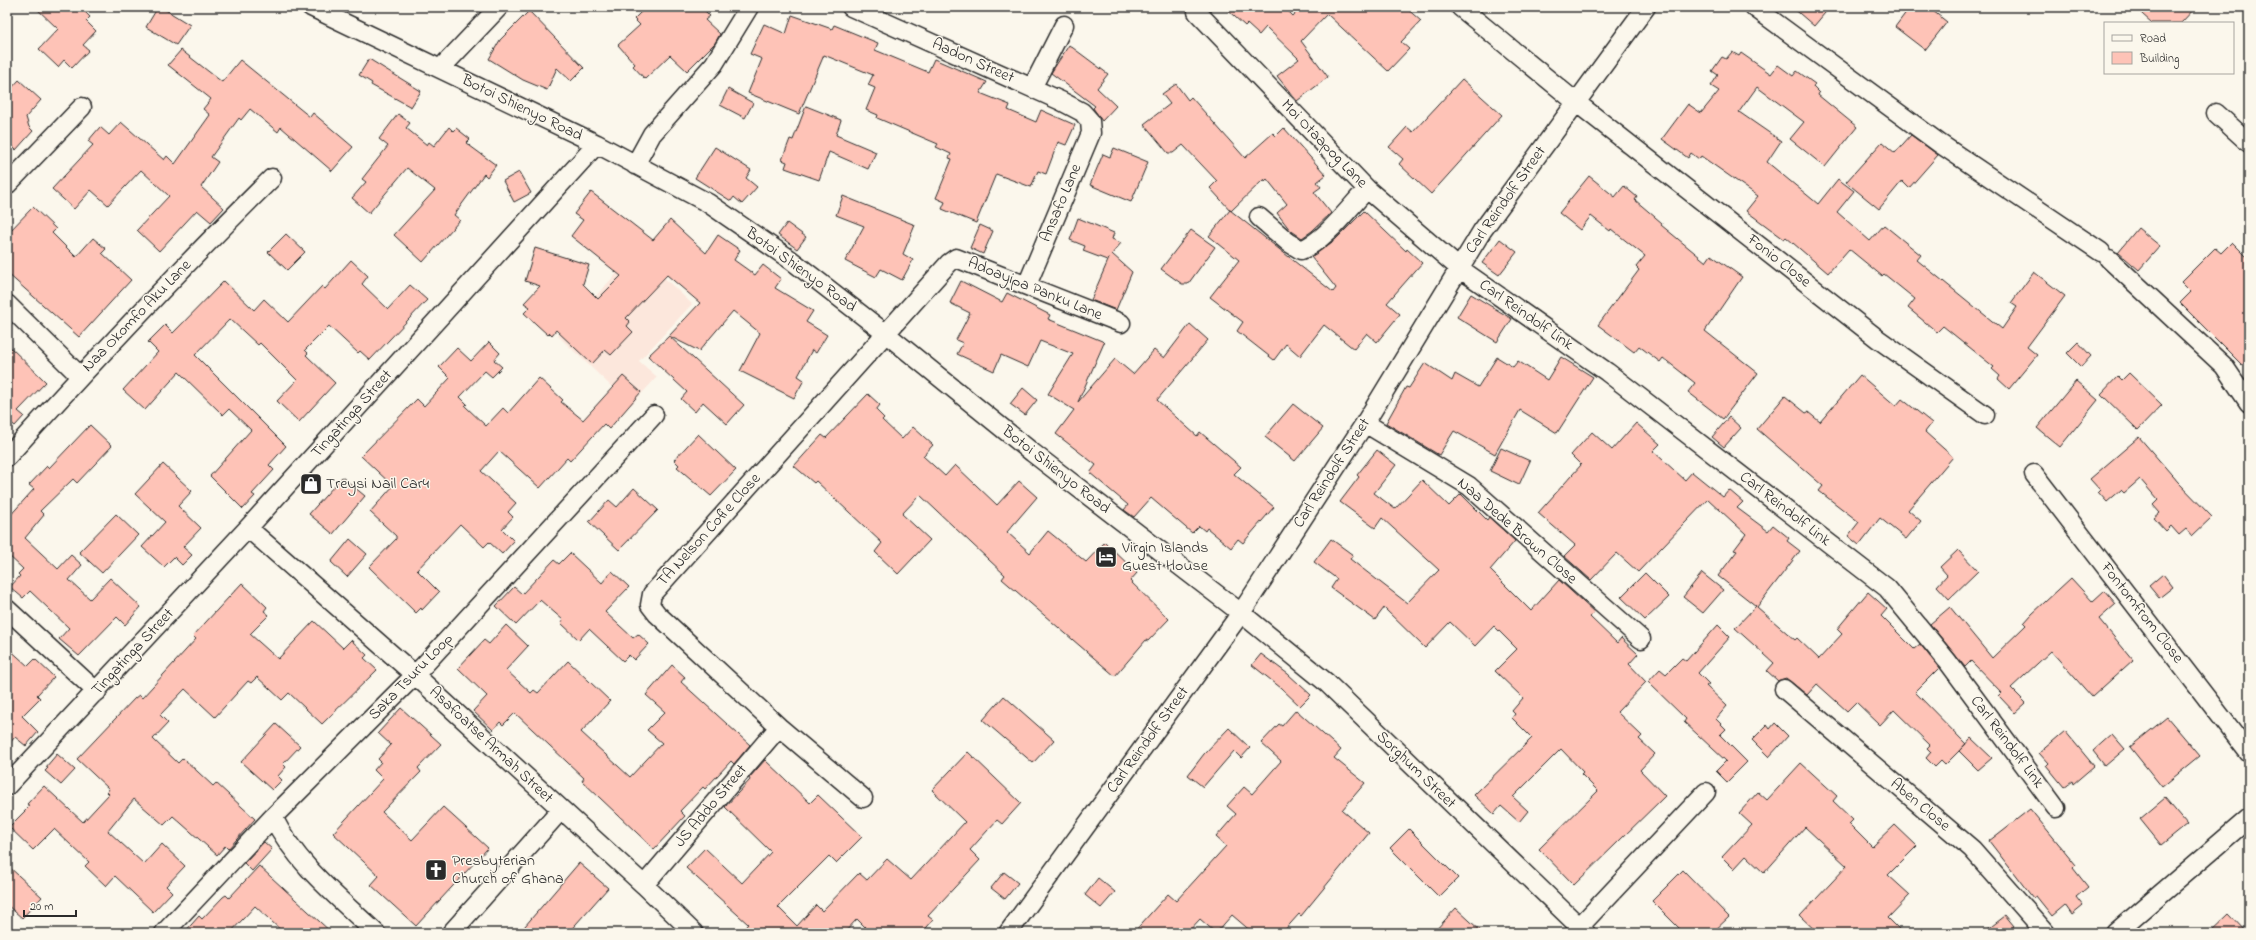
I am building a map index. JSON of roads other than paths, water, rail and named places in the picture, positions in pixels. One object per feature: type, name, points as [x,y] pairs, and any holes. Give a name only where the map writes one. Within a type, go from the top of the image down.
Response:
[{"type":"street","name":"Botoi Shienyo Road","points":[[311,7],[597,144],[708,203],[790,260],[885,333],[1034,453],[1241,613]]},
{"type":"street","points":[[441,68],[499,7]]},
{"type":"street","points":[[635,165],[652,134],[714,64],[749,7]]},
{"type":"street","name":"Aadon Street","points":[[852,7],[1032,88],[1082,112],[1090,121]]},
{"type":"street","name":"Fonio Close","points":[[1460,7],[1577,103],[1878,339],[1985,415]]},
{"type":"street","name":"Carl Reindolf Street","points":[[1008,933],[1241,613],[1365,423],[1486,225],[1646,7]]},
{"type":"street","points":[[1754,7],[1939,143],[2105,255],[2224,366],[2249,404]]},
{"type":"street","name":"Moi Otaapog Lane","points":[[1197,12],[1368,189],[1459,268]]},
{"type":"street","points":[[1032,88],[1064,25]]},
{"type":"street","points":[[7,185],[82,107]]},
{"type":"street","points":[[2216,113],[2249,143]]},
{"type":"street","name":"Ansafo Lane","points":[[1027,285],[1091,133],[1090,121]]},
{"type":"street","name":"Tingatinga Street","points":[[7,786],[97,692],[248,528],[597,144]]},
{"type":"street","name":"Naa Okomfo Aku Lane","points":[[7,457],[80,376],[216,233],[272,178]]},
{"type":"street","points":[[1259,217],[1288,242],[1302,250],[1310,246],[1319,238],[1368,189]]},
{"type":"street","name":"Adoayipa Panku Lane","points":[[885,333],[949,263],[956,258],[1121,323]]},
{"type":"street","name":"Carl Reindolf Link","points":[[1459,268],[1607,372],[1882,584],[1948,662],[2056,808]]},
{"type":"street","points":[[7,304],[80,376]]},
{"type":"street","name":"TA Nelson Cofie Close","points":[[863,798],[779,727],[657,614],[650,605],[652,594],[885,333]]},
{"type":"street","name":"Saka Tsuru Loop","points":[[164,933],[273,817],[415,674],[654,416]]},
{"type":"street","name":"Naa Dede Brown Close","points":[[1365,423],[1469,486],[1640,639]]},
{"type":"street","name":"Fontomfrom Close","points":[[2034,474],[2249,753]]},
{"type":"street","name":"Asafoatse Armah Street","points":[[248,528],[415,674],[561,810],[644,884],[694,933]]},
{"type":"street","points":[[7,609],[97,692]]},
{"type":"street","name":"Sorghum Street","points":[[1241,613],[1327,682],[1583,930]]},
{"type":"street","name":"Aben Close","points":[[1784,689],[1972,850],[2046,933]]},
{"type":"street","name":"JS Addo Street","points":[[644,884],[779,727]]},
{"type":"street","points":[[1583,930],[1706,792]]},
{"type":"street","points":[[451,933],[561,810]]},
{"type":"street","points":[[273,817],[283,838],[301,862],[376,933]]},
{"type":"street","points":[[2119,932],[2249,818]]},
{"type":"place","name":"Treysi Nail Car4","points":[[311,484]]},
{"type":"place","name":"Virgin Islands Guest House","points":[[1106,557]]},
{"type":"place","name":"Presbyterian Church of Ghana","points":[[436,870]]}]
